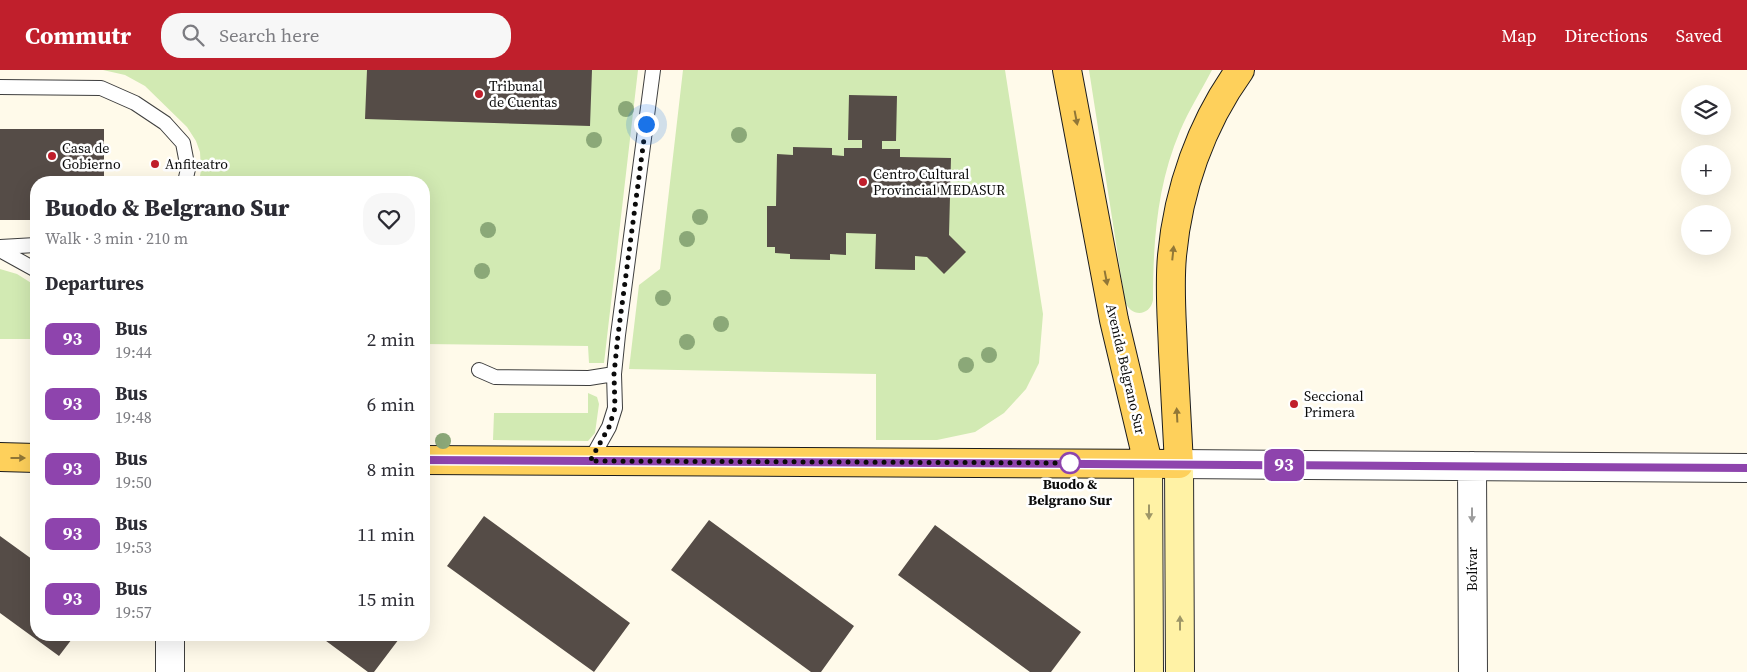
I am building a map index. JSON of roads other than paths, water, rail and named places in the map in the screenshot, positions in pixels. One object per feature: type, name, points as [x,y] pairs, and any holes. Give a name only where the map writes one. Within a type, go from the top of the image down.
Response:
[{"type":"main road","name":"Avenida Belgrano Sur","points":[[1066,70],[1114,320],[1148,463],[1149,672]]},
{"type":"main road","points":[[1180,672],[1179,464],[1171,305],[1172,256],[1180,206],[1195,153],[1205,130],[1236,74]]},
{"type":"main road","points":[[0,458],[30,458]]},
{"type":"main road","points":[[430,460],[1179,464]]},
{"type":"street","points":[[1179,464],[1747,468]]},
{"type":"street","name":"Bolívar","points":[[1472,466],[1473,672]]},
{"type":"street","points":[[170,641],[170,672]]},
{"type":"lane","points":[[590,461],[609,427],[615,408],[614,374],[653,70]]},
{"type":"lane","points":[[0,87],[101,88],[135,103],[165,123],[183,143],[188,169],[186,176]]},
{"type":"lane","points":[[0,248],[30,246]]},
{"type":"lane","points":[[0,248],[30,266]]},
{"type":"lane","points":[[479,370],[494,377],[589,378],[614,374]]},
{"type":"place","name":"Tribunal de Cuentas","points":[[479,94]]},
{"type":"place","name":"Casa de Gobierno","points":[[52,156]]},
{"type":"place","name":"Anfiteatro","points":[[155,164]]},
{"type":"place","name":"Centro Cultural Provincial MEDASUR","points":[[863,182]]},
{"type":"place","name":"Seccional Primera","points":[[1294,404]]},
{"type":"place","name":"Buodo & Belgrano Sur","points":[[1070,463]]}]
